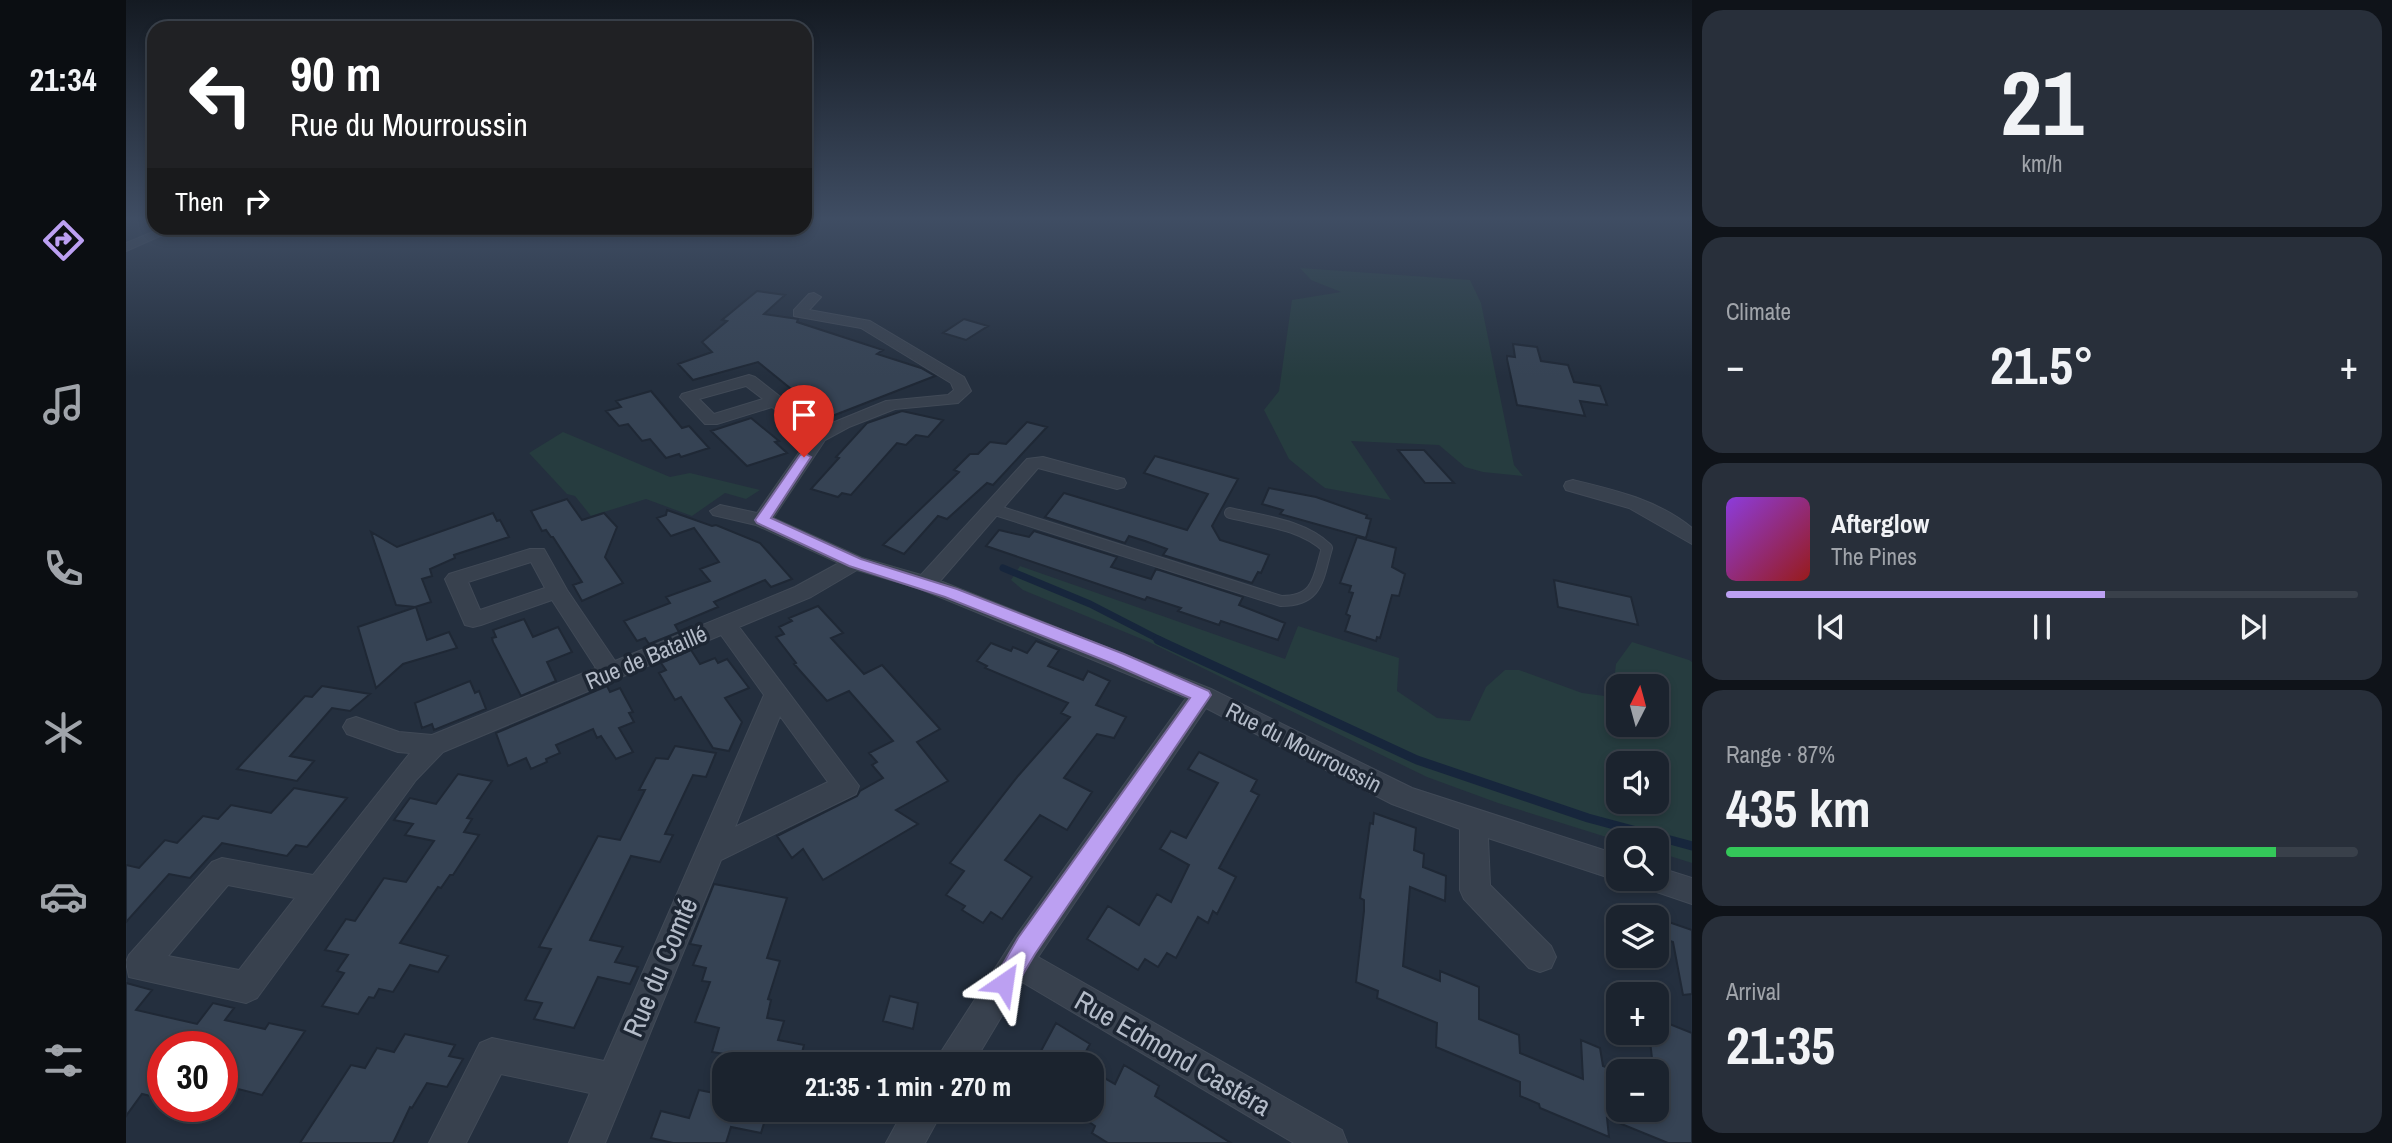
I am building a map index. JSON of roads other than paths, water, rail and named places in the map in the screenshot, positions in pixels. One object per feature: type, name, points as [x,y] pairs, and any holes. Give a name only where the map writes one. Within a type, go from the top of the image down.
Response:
[{"type":"street","points":[[762,520],[819,436],[843,423],[892,404],[952,400],[963,391],[958,380],[865,324],[799,313],[814,297]]},
{"type":"street","points":[[774,401],[819,436]]},
{"type":"street","points":[[926,583],[1032,463],[1043,462],[1117,483]]},
{"type":"street","points":[[1573,486],[1636,503],[1657,513],[1692,538]]},
{"type":"street","name":"Rue du Mourroussin","points":[[720,511],[762,520],[855,563],[926,583],[1118,659],[1202,695],[1402,796],[1606,864]]},
{"type":"street","name":"Rue de Bataillé","points":[[320,889],[222,871],[140,966],[246,987],[320,889],[407,773],[434,745],[803,592],[855,563]]},
{"type":"street","points":[[557,591],[610,672]]},
{"type":"street","points":[[708,853],[846,786],[725,624]]},
{"type":"street","name":"Rue du Comté","points":[[587,1143],[777,694]]},
{"type":"street","points":[[961,1052],[1017,962],[1202,695]]},
{"type":"street","name":"Rue de Bataillé","points":[[356,727],[398,741],[434,745]]},
{"type":"street","points":[[1474,822],[1475,890],[1540,957]]},
{"type":"street","points":[[1669,884],[1692,891]]},
{"type":"street","name":"Rue Edmond Castéra","points":[[1017,962],[1329,1143]]},
{"type":"street","points":[[447,1143],[492,1055],[613,1080]]},
{"type":"street","points":[[904,1143],[917,1122]]},
{"type":"lane","points":[[992,509],[1281,601],[1305,600],[1311,594],[1327,548],[1323,543],[1304,533],[1230,513]]},
{"type":"waterway","points":[[1003,568],[1090,604],[1162,641]]},
{"type":"waterway","points":[[1158,640],[1417,760],[1588,818],[1692,846]]}]
